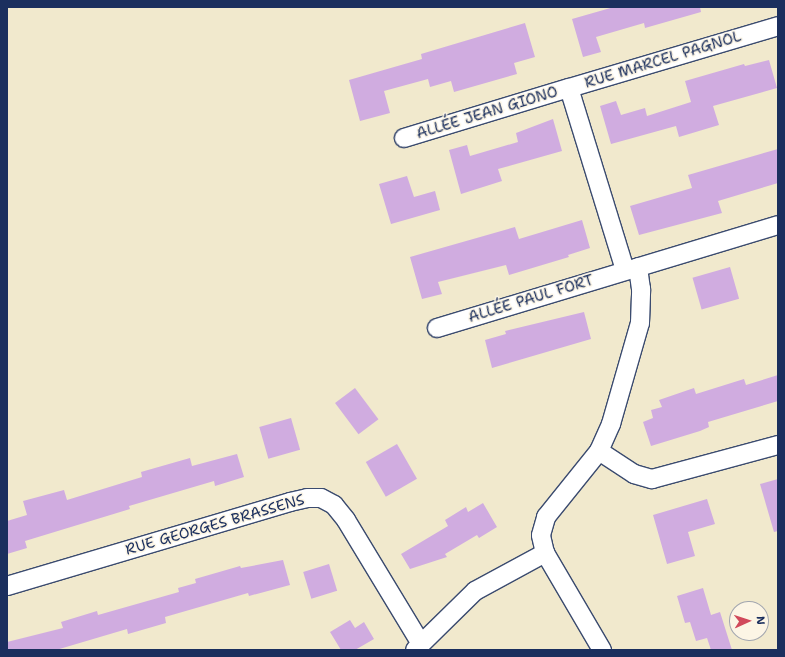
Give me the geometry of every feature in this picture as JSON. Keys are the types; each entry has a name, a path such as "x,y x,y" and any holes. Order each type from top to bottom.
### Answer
{"street":[{"name":"RUE MARCEL PAGNOL","path":"545,553 541,535 546,517 599,451 611,424 640,323 642,289 632,269 569,88 778,26"},
{"name":"ALLÉE JEAN GIONO","path":"404,138 569,88"},
{"name":"ALLÉE PAUL FORT","path":"437,328 778,225"},
{"path":"599,451 634,474 652,479 683,473 778,445"},
{"name":"RUE GEORGES BRASSENS","path":"7,586 301,499 321,498 334,505 343,516 418,647"},
{"path":"418,647 448,615 478,589 545,553 602,650"}],"building":[{"path":"614,7 700,7 701,12 645,28 644,23 596,37 601,52 583,57 572,19"},
{"path":"525,23 535,57 514,63 517,74 454,92 451,81 430,87 428,79 384,91 390,113 360,121 349,80 422,59 421,54"},
{"path":"769,60 777,88 713,106 719,125 679,137 676,126 611,144 600,106 616,101 621,115 645,108 647,116 691,102 685,81 744,64 745,66"},
{"path":"553,119 562,151 498,169 502,181 461,194 449,150 467,145 470,156 518,142 516,133"},
{"path":"778,149 778,183 718,201 722,213 639,235 630,206 692,188 688,175"},
{"path":"407,176 414,197 435,191 440,210 391,224 379,184"},
{"path":"582,220 590,248 568,255 569,257 509,275 506,265 438,282 442,294 422,299 410,257 515,227 519,239"},
{"path":"730,267 739,299 702,309 693,278"},
{"path":"584,312 591,339 492,368 485,340 506,334 505,331"},
{"path":"778,375 778,401 708,422 709,427 700,431 651,446 643,422 653,418 651,410 662,407 659,400 694,388 696,394 744,379 746,385"},
{"path":"355,388 378,419 359,434 335,403"},
{"path":"291,418 300,450 268,459 259,427"},
{"path":"397,444 417,479 386,497 366,462"},
{"path":"237,454 244,477 215,486 214,481 129,506 130,509 25,541 27,548 7,554 7,521 27,515 23,501 64,490 67,500 142,477 141,472 190,458 192,466"},
{"path":"778,479 778,531 774,532 760,484"},
{"path":"707,499 715,524 688,532 695,556 667,564 653,515"},
{"path":"483,503 497,527 479,538 477,535 445,554 447,557 410,569 401,554 448,526 445,520 466,507 468,512"},
{"path":"283,560 290,585 249,596 248,593 165,617 166,623 128,634 127,629 56,650 7,650 7,642 63,628 61,622 97,611 98,615 179,592 178,588 196,583 195,579 240,566 241,568"},
{"path":"329,564 337,591 311,599 303,572"},
{"path":"703,588 711,615 720,612 732,650 711,650 707,638 696,641 690,622 685,623 677,596"},
{"path":"350,620 355,628 364,622 374,639 355,650 341,650 330,632"}]}
